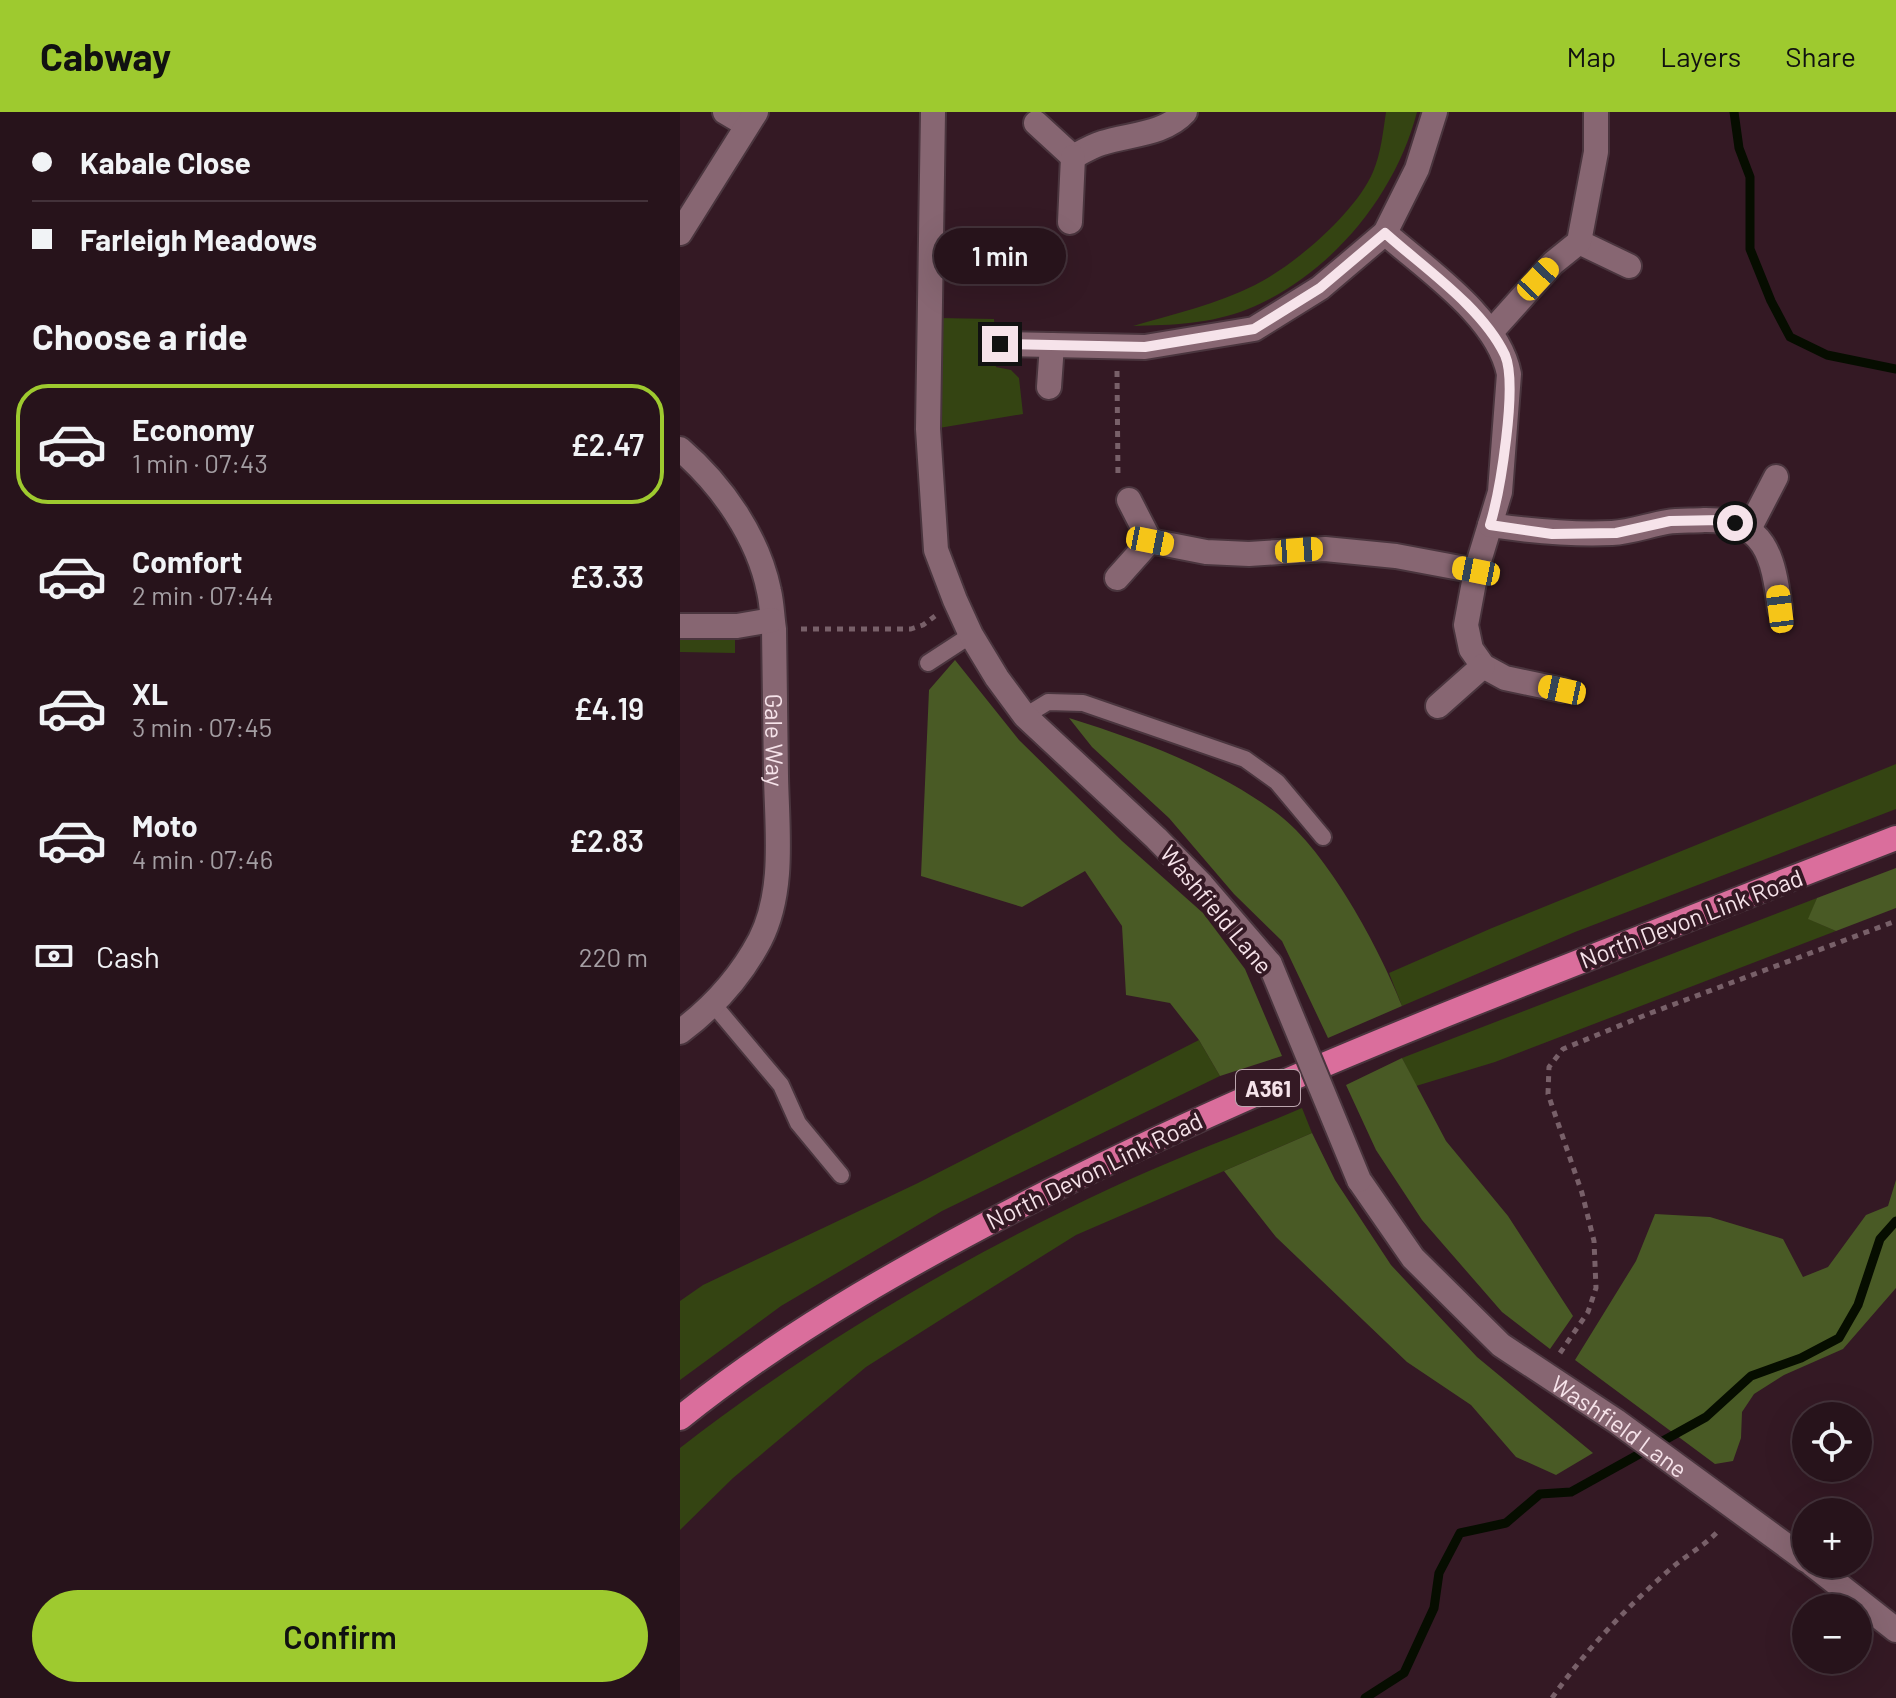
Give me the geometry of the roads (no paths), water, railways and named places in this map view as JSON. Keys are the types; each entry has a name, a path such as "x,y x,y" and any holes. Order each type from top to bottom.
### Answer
{"highway":[{"name":"North Devon Link Road","path":"680,1418 710,1394 842,1305 928,1255 1126,1153 1210,1113 1404,1031 1896,838"}],"street":[{"path":"680,233 752,118 725,112"},
{"name":"Washfield Lane","path":"933,112 928,429 936,550 971,635 1025,716 1156,838 1202,885 1270,964 1359,1180 1413,1258 1501,1345 1616,1421 1792,1550"},
{"path":"1073,157 1102,143 1148,133 1180,118 1185,112"},
{"path":"1000,344 1145,347 1254,329 1320,288 1385,233 1417,169 1435,112"},
{"path":"1491,332 1553,263 1579,242 1596,152 1596,112"},
{"path":"1036,123 1073,157"},
{"path":"1070,222 1073,157"},
{"path":"1385,233 1468,306 1491,332 1506,358 1509,374 1500,492 1476,571 1466,625 1471,649 1483,666 1505,678 1562,690"},
{"path":"1579,242 1629,266"},
{"path":"1049,387 1052,345"},
{"name":"Gale Way","path":"680,449 705,473 738,517 764,572 773,624 778,858 773,900 760,939 737,975 713,1004 682,1027"},
{"path":"1749,529 1776,477"},
{"path":"1129,500 1150,541"},
{"path":"1490,525 1552,534 1616,533 1670,521 1721,520 1749,529 1768,551 1775,572 1780,609"},
{"path":"1150,541 1206,552 1249,554 1325,549 1396,556 1476,571"},
{"path":"1117,578 1150,541"},
{"path":"680,626 773,624"},
{"path":"1438,706 1483,666"},
{"path":"1830,1578 1896,1630"}],"lane":[{"path":"928,663 971,635"},
{"path":"1025,716 1048,702 1083,703 1245,759 1277,782 1323,837"},
{"path":"713,1004 781,1085 798,1123 841,1175"}],"waterway":[{"path":"1734,112 1739,148 1750,177 1750,249 1771,301 1790,337 1827,355 1896,369"},
{"path":"1365,1698 1404,1673 1434,1608 1439,1573 1460,1533 1506,1523 1540,1494 1571,1492 1706,1417 1751,1376 1801,1358 1839,1338 1858,1305 1880,1239 1896,1221"}]}
